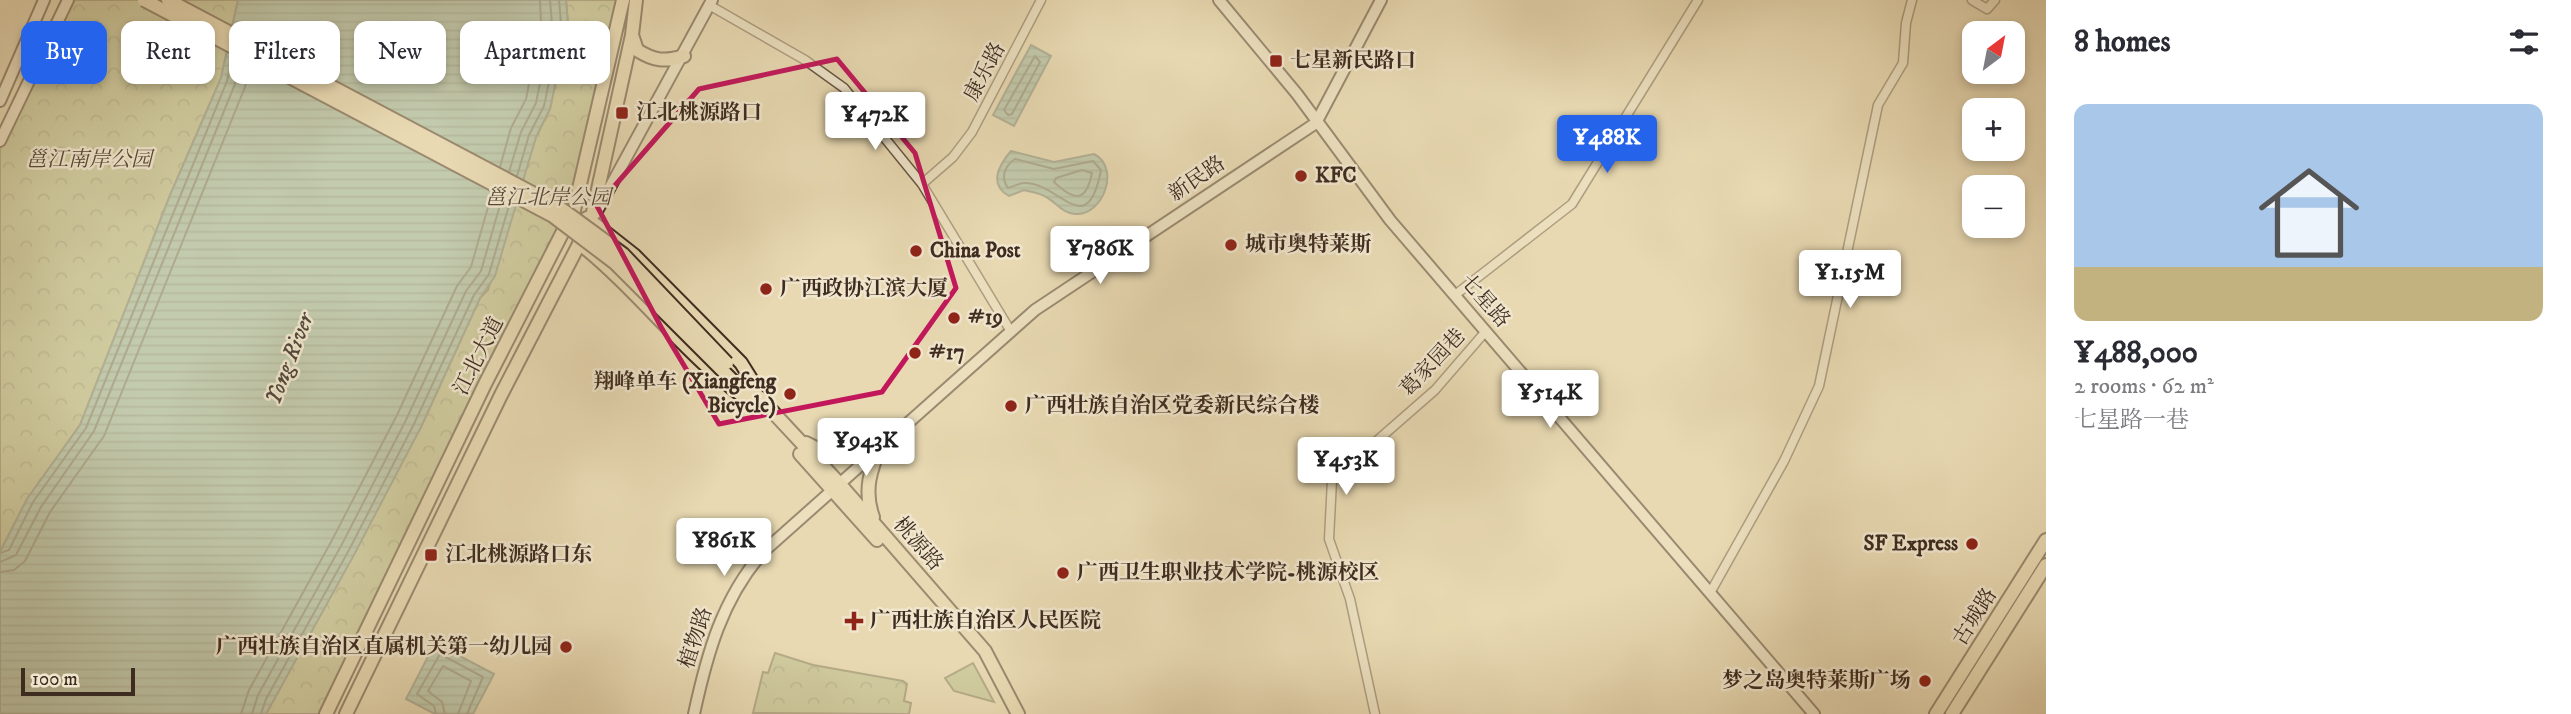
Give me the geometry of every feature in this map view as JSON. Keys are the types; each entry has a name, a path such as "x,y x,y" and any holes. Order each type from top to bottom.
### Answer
{"main road":[{"path":"37,0 37,16"},
{"path":"0,101 44,0"},
{"path":"0,141 68,0"},
{"path":"144,0 553,216 615,263 741,383"},
{"path":"168,0 559,206 623,254 741,383"},
{"name":"江北大道","path":"326,714 485,384 575,210 623,0"},
{"name":"江北大道","path":"346,714 500,395 591,221 632,35 636,0"},
{"name":"七星路","path":"1219,0 1297,94 1390,220 1814,714"},
{"name":"新民路","path":"835,485 1035,310 1316,123 1381,0"},
{"path":"591,221 684,56 710,3"},
{"path":"632,35 637,50 656,60 668,61 684,56"},
{"path":"575,210 634,255 741,363 754,381 759,403"},
{"path":"565,232 614,272 712,372 759,403"},
{"name":"桃源路","path":"741,383 877,527 985,651 1018,714"},
{"name":"桃源路","path":"759,403 795,437 980,655 1010,714"},
{"path":"795,437 829,454 844,457 881,444"},
{"path":"877,527 868,504 868,488 881,444"},
{"name":"植物路","path":"694,714 716,629 744,574 763,552 835,485"},
{"name":"古城路","path":"1936,714 2046,540"},
{"name":"古城路","path":"1952,714 2046,565"}],"street":[{"name":"康乐路","path":"922,184 953,157 972,132 1041,0"},
{"path":"1455,295 1573,205 1698,0"},
{"path":"1710,593 1784,461 1819,386 1878,105 1903,63 1906,23 1912,0"},
{"path":"1972,0 1987,9 1995,0"},
{"path":"710,3 829,75 844,88 922,184 1010,330"},
{"name":"葛家园巷","path":"1375,714 1350,599 1329,538 1332,480 1435,390 1486,331"}],"highlighted area":[{"path":"837,59 915,153 956,288 882,392 719,424 661,327 597,206 699,89"}],"green space":[{"name":"邕江南岸公园","path":"68,0 238,0 233,21 229,21 229,41 221,78 171,193 80,425 27,499 0,552 0,141 27,84 107,84 107,21 58,21"},
{"name":"邕江北岸公园","path":"566,0 623,0 610,56 610,21 568,21"},
{"name":"邕江北岸公园","path":"555,84 603,84 574,210 326,714 266,714 421,427 480,298 488,290 536,137 550,109"},
{"path":"775,653 813,665 903,681 907,684 904,701 911,703 909,714 753,713 763,672 768,673"},
{"path":"973,663 994,702 954,691 945,678"}],"water":[{"name":"Yong River","path":"238,0 566,0 568,21 460,21 460,84 555,84 550,109 536,137 495,276 480,298 421,427 266,714 0,714 0,552 27,499 80,425 171,193 221,78 229,41 229,84 340,84 340,21 233,21"},
{"path":"1031,45 1051,56 1014,126 993,115"},
{"path":"1011,151 1054,162 1094,154 1102,161 1106,170 1105,190 1094,207 1085,213 1075,214 1066,212 1044,196 1024,190 1009,196 997,180 1000,168"},
{"path":"435,643 494,674 473,714 435,714 406,699"}],"place":[{"name":"七星新民路口","path":"1276,61"},
{"name":"江北桃源路口","path":"622,113"},
{"name":"KFC","path":"1301,176"},
{"name":"城市奥特莱斯","path":"1231,245"},
{"name":"China Post","path":"916,251"},
{"name":"广西政协江滨大厦","path":"766,289"},
{"name":"#19","path":"954,318"},
{"name":"#17","path":"915,353"},
{"name":"翔峰单车 (Xiangfeng Bicycle)","path":"790,394"},
{"name":"广西壮族自治区党委新民综合楼","path":"1011,406"},
{"name":"SF Express","path":"1972,544"},
{"name":"江北桃源路口东","path":"431,555"},
{"name":"广西卫生职业技术学院-桃源校区","path":"1063,573"},
{"name":"广西壮族自治区人民医院","path":"854,621"},
{"name":"广西壮族自治区直属机关第一幼儿园","path":"566,647"},
{"name":"梦之岛奥特莱斯广场","path":"1925,681"}]}
